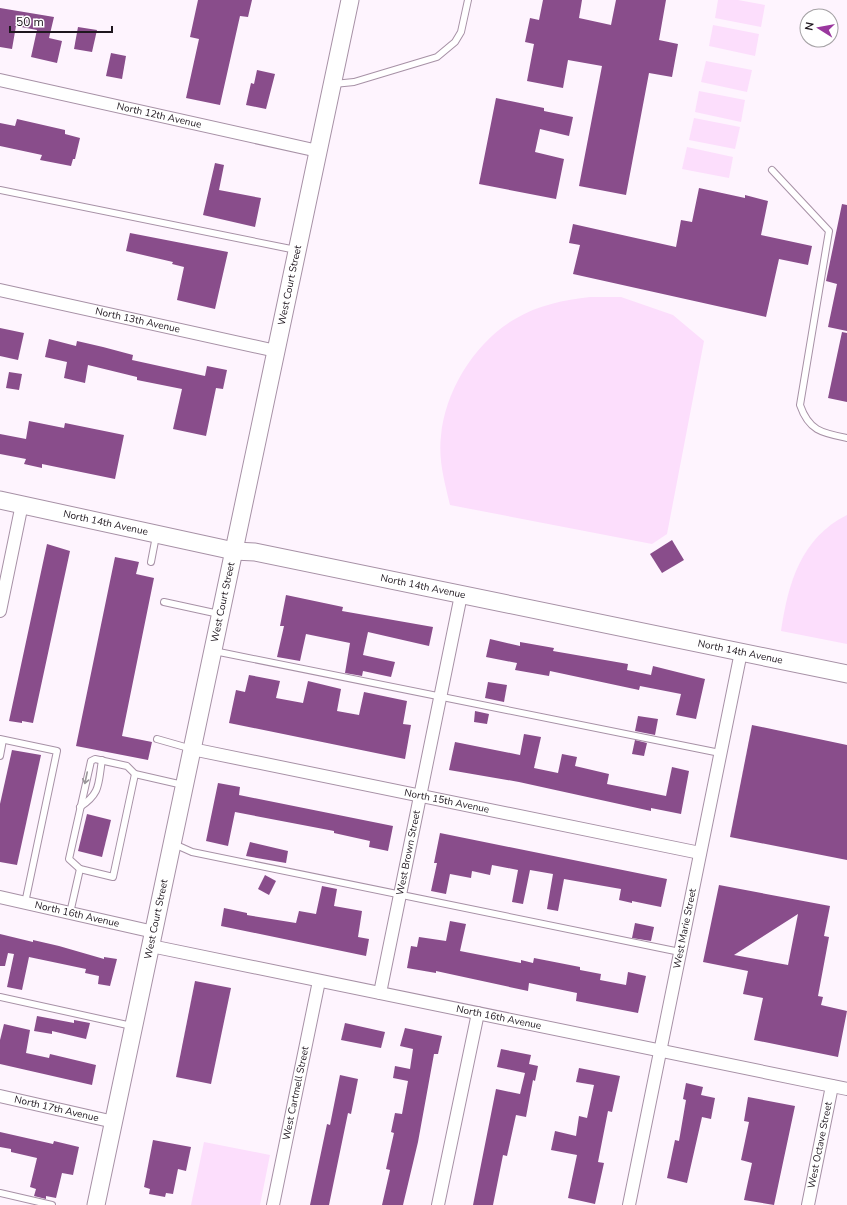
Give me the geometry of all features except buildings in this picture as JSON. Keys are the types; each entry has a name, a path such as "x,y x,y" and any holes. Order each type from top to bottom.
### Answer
{"main road":[{"name":"West Court Street","path":"96,1205 350,0"},
{"name":"North 14th Avenue","path":"0,500 234,551 255,552 847,674"}],"street":[{"name":"North 12th Avenue","path":"0,80 318,151"},
{"name":"North 13th Avenue","path":"0,290 276,351"},
{"path":"1,605 22,504"},
{"name":"West Brown Street","path":"380,993 461,595"},
{"name":"West Marie Street","path":"629,1205 740,652"},
{"name":"North 15th Avenue","path":"192,749 700,853"},
{"name":"North 16th Avenue","path":"0,897 70,913 152,939 319,981 847,1089"},
{"name":"West Cartmell Street","path":"273,1205 319,981"},
{"path":"438,1205 478,1013"},
{"name":"West Octave Street","path":"808,1205 832,1086"},
{"name":"North 17th Avenue","path":"0,1096 114,1122"}],"lane":[{"path":"332,84 354,82 437,57 455,42 461,32 468,0"},
{"path":"772,170 829,231 800,405 804,418 810,425 823,434 847,438"},
{"path":"0,190 297,250"},
{"path":"151,562 157,534"},
{"path":"164,602 221,614"},
{"path":"213,651 720,753"},
{"path":"157,738 192,749"},
{"path":"0,756 2,740 57,751 25,903"},
{"path":"135,774 114,877 80,869 69,859 91,761 95,759 127,766 135,774 185,785"},
{"path":"80,807 92,799 96,793 102,760"},
{"path":"173,843 192,852 680,952"},
{"path":"70,913 80,869"},
{"path":"0,997 134,1026"},
{"path":"0,1194 52,1205"}],"shaded area":[{"path":"718,0 738,0 765,5 761,27 715,18"},
{"path":"713,25 759,34 755,56 709,46"},
{"path":"706,61 752,70 747,92 701,82"},
{"path":"699,91 745,100 741,122 695,112"},
{"path":"694,118 740,127 735,149 689,140"},
{"path":"687,147 733,157 729,178 682,169"},
{"path":"590,297 621,297 673,315 704,341 667,534 652,544 450,505 441,463 440,445 444,419 449,402 464,369 487,341 500,329 515,319 533,310 551,304"},
{"path":"847,515 847,644 781,631 788,596 799,564 818,536 831,525"},
{"path":"204,1142 270,1155 260,1205 191,1205"}]}
